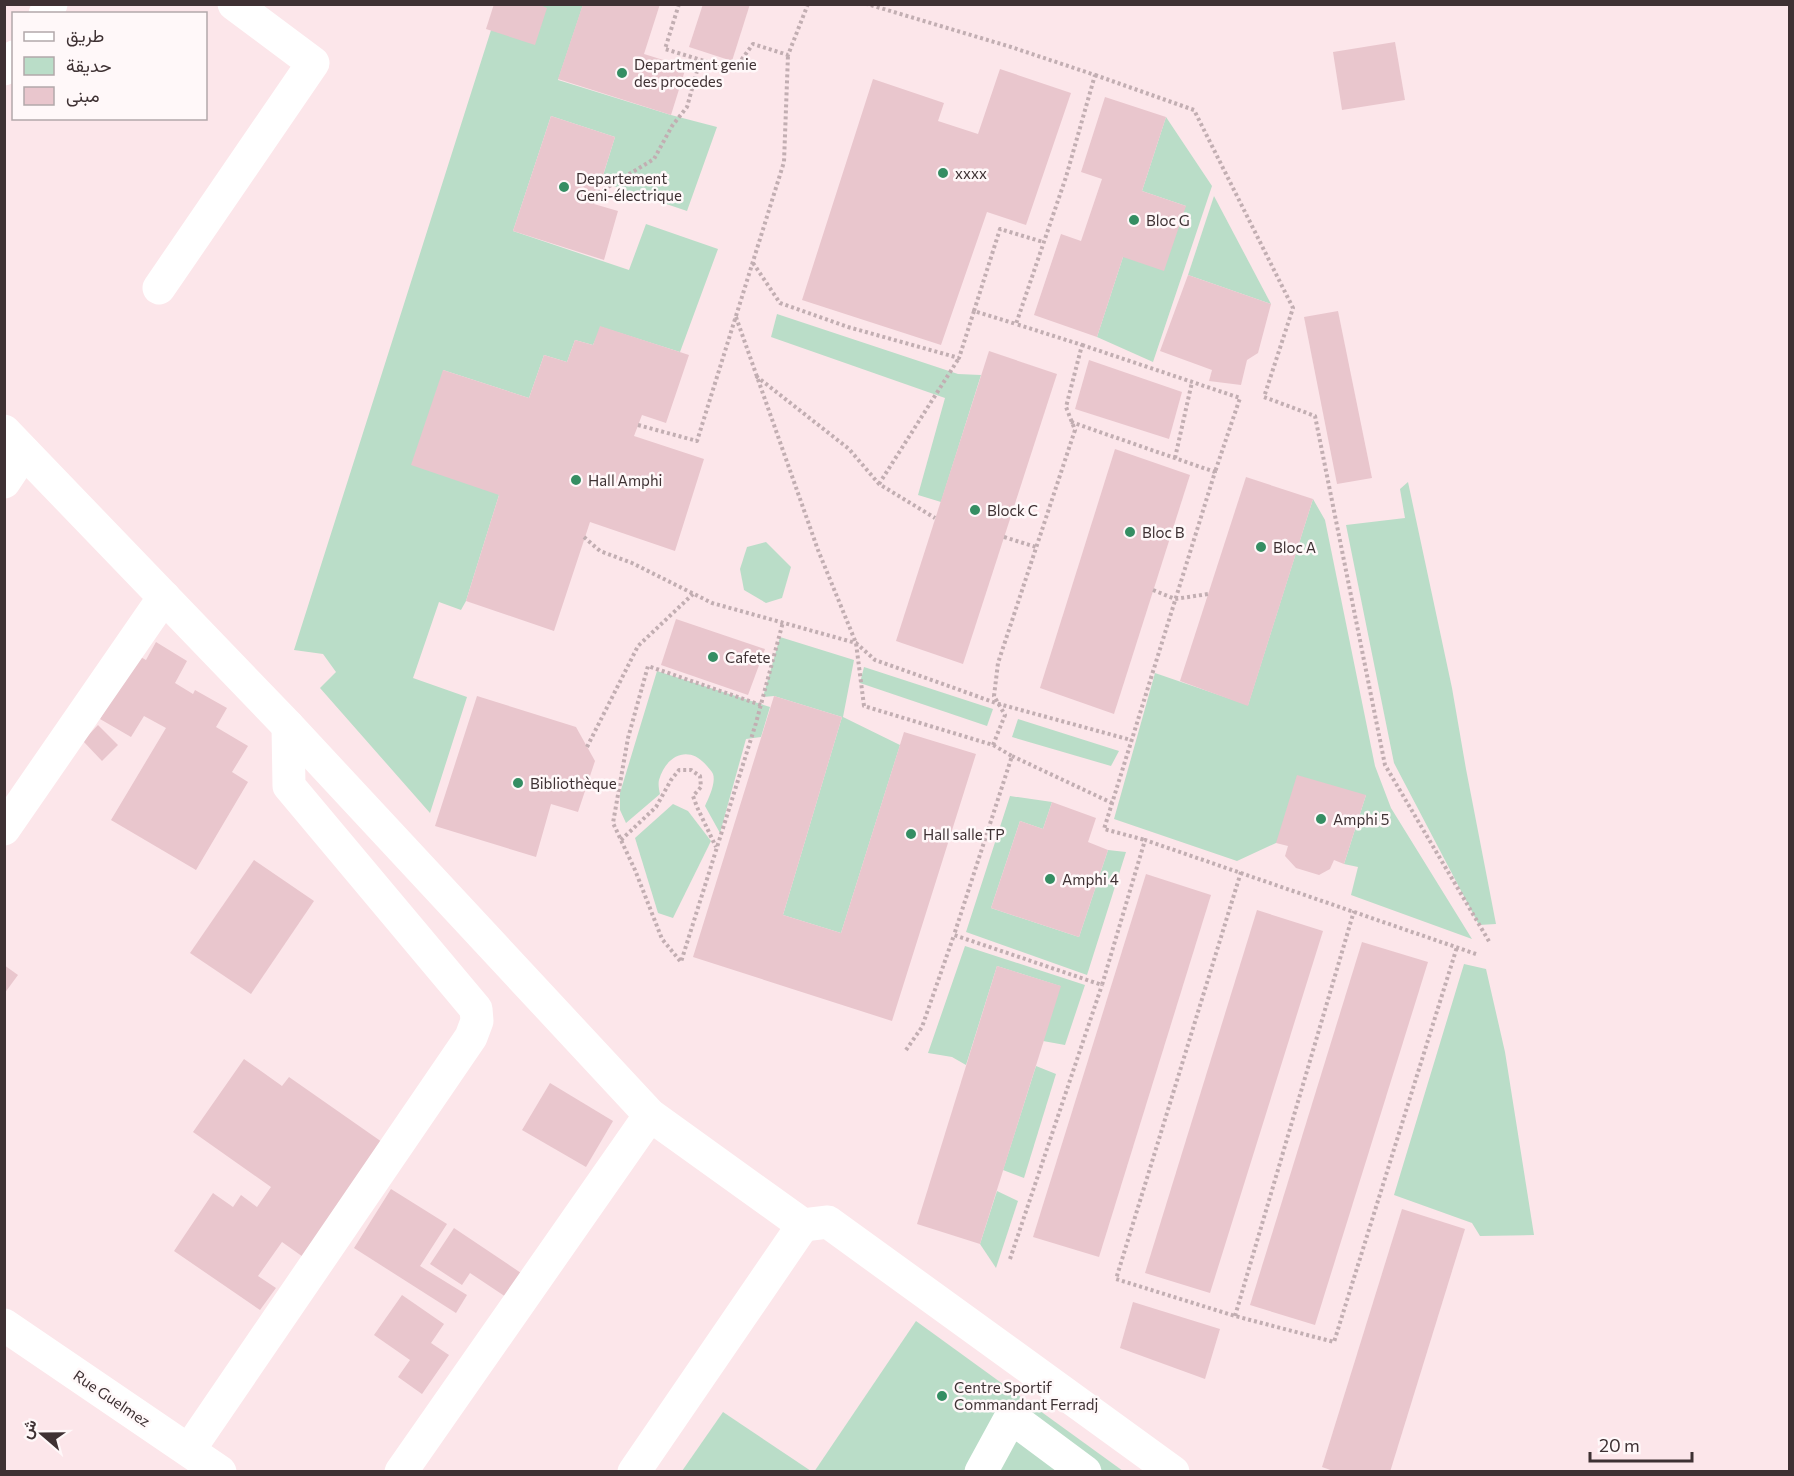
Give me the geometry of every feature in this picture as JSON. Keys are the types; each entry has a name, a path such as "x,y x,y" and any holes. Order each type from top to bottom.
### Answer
{"street":[{"path":"159,288 313,63 234,4"},
{"path":"4,482 14,441"},
{"path":"14,441 288,726 650,1115 803,1225 828,1222 1173,1472"},
{"path":"4,829 164,597"},
{"path":"189,1450 471,1037 477,1021 476,1009 289,786 288,726"},
{"path":"401,1472 650,1115"},
{"path":"634,1472 803,1225"},
{"name":"Rue Guelmez","path":"6,1330 220,1472"},
{"path":"981,1472 1011,1417 1085,1472"}],"path":[{"path":"679,4 665,49 734,70 753,44 788,55"},
{"path":"638,425 697,441 784,162 788,55 808,4"},
{"path":"867,4 1011,47 1194,110 1293,308 1263,397 1316,416 1385,765 1490,943"},
{"path":"598,193 654,159 672,126 687,107 700,60"},
{"path":"1016,324 1066,177 1095,75"},
{"path":"879,484 959,358 1000,229 1043,242"},
{"path":"753,263 780,303 848,327 959,358"},
{"path":"974,311 1240,398 1104,829 1146,840 1476,954"},
{"path":"736,317 818,550 856,643 864,706 993,745 1011,756 1112,803"},
{"path":"993,745 1005,716 994,696 998,663 1075,430 1066,407 1082,345"},
{"path":"756,375 849,449 879,484 935,518"},
{"path":"1174,458 1192,382"},
{"path":"1071,422 1215,472"},
{"path":"584,537 600,551 632,563 712,603 856,643 875,660 999,704 1131,740"},
{"path":"1004,537 1036,547"},
{"path":"1153,590 1175,599 1209,594"},
{"path":"587,747 638,646 693,594"},
{"path":"761,705 648,666 628,738 613,823 662,939 681,962 761,705 783,622"},
{"path":"906,1050 922,1027 1011,756"},
{"path":"621,840 657,807 679,770 691,770 700,776 701,787 693,796 717,849"},
{"path":"1010,1259 1102,985 1146,840"},
{"path":"1240,872 1116,1279 1235,1316 1334,1342 1457,947"},
{"path":"1235,1316 1354,911"},
{"path":"954,935 1102,985"}],"green space":[{"path":"499,5 583,5 558,80 717,127 687,211 601,182 615,137 551,116 513,231 629,270 646,224 718,249 680,352 601,327 593,345 575,340 567,362 544,355 529,398 443,370 499,495 466,601 461,610 439,602 413,678 467,697 430,813 320,688 336,672 323,654 294,650"},
{"path":"1166,117 1212,186 1153,362 1097,337 1123,257 1186,206 1142,191"},
{"path":"1214,196 1271,304 1188,275"},
{"path":"777,314 958,374 981,375 941,502 918,495 945,398 771,337"},
{"path":"1408,482 1452,688 1496,924 1479,925 1394,763 1346,525 1405,518 1400,489"},
{"path":"1313,499 1325,520 1375,766 1391,808 1472,939 1351,895 1358,867 1344,864 1366,795 1237,861 1114,819 1155,673 1248,705"},
{"path":"766,542 791,567 782,598 766,603 744,590 740,569 747,547"},
{"path":"780,637 854,660 843,717 900,745 841,933 783,915 842,717 774,696 763,697"},
{"path":"864,667 993,709 987,726 860,683"},
{"path":"657,671 770,707 761,737 746,739 720,833 705,806 713,786 713,774 700,759 693,755 679,755 667,764 659,780 660,794 626,823 620,810 620,793"},
{"path":"1018,719 1119,751 1111,766 1012,737"},
{"path":"1010,796 1052,802 1043,829 1020,821 991,908 1079,937 1108,850 1126,852 1087,975 966,932"},
{"path":"673,804 688,811 711,841 673,918 658,913 635,838"},
{"path":"965,946 1085,985 1065,1045 1043,1041 1060,986 997,966 966,1065 952,1057 928,1053"},
{"path":"1464,964 1486,969 1505,1052 1534,1235 1480,1236 1472,1223 1394,1195"},
{"path":"1036,1066 1056,1074 1024,1178 1003,1170"},
{"path":"997,1191 1018,1201 996,1268 980,1244"},
{"name":"Centre Sportif Commandant Ferradj","path":"916,1321 1123,1471 814,1472"},
{"path":"723,1412 811,1471 682,1471"}],"building":[{"path":"494,4 538,4 547,8 535,45 486,29"},
{"name":"Department genie des procedes","path":"583,4 660,4 644,54 686,67 671,115 558,79"},
{"path":"703,4 750,4 732,61 689,47"},
{"path":"1395,42 1405,100 1342,110 1333,52"},
{"name":"xxxx","path":"1000,69 1071,93 1026,225 987,212 941,345 802,300 873,79 944,103 938,121 978,134"},
{"name":"Bloc G","path":"1105,97 1166,117 1142,191 1186,206 1164,271 1123,257 1097,337 1034,315 1061,234 1081,241 1102,179 1081,172"},
{"name":"Departement Geni-électrique","path":"551,116 615,137 594,204 618,211 604,260 513,231"},
{"path":"1188,275 1271,304 1258,353 1247,360 1241,385 1209,381 1212,370 1160,351"},
{"path":"1338,311 1372,478 1337,484 1304,317"},
{"name":"Hall Amphi","path":"600,326 689,355 666,423 642,415 634,436 704,459 675,551 590,522 554,631 466,601 499,495 411,465 443,370 529,398 544,355 567,362 575,340 593,345"},
{"name":"Block C","path":"989,351 1057,374 963,664 896,641"},
{"path":"1089,360 1182,392 1169,439 1075,409"},
{"name":"Bloc B","path":"1115,449 1190,475 1114,714 1040,688"},
{"name":"Bloc A","path":"1246,477 1313,499 1248,706 1180,681"},
{"name":"Cafete","path":"676,619 765,649 748,695 661,665"},
{"path":"156,642 187,661 175,683 193,694 195,690 227,708 216,727 248,746 232,772 248,782 196,870 111,820 166,728 144,716 131,737 100,719 137,655 146,660"},
{"name":"Bibliothèque","path":"477,696 576,727 595,761 578,812 551,804 536,857 435,826"},
{"name":"Hall salle TP","path":"774,696 842,717 783,915 841,933 904,732 976,754 892,1021 693,957"},
{"path":"98,725 118,745 102,761 83,741"},
{"name":"Amphi 5","path":"1297,775 1366,795 1344,864 1334,860 1330,869 1319,875 1296,868 1285,856 1288,846 1276,843"},
{"name":"Amphi 4","path":"1052,802 1096,818 1088,842 1108,850 1079,937 991,908 1020,821 1043,829"},
{"path":"254,860 314,901 251,994 190,953"},
{"path":"1146,874 1211,895 1099,1257 1033,1237"},
{"path":"1257,910 1323,931 1210,1293 1145,1273"},
{"path":"1362,942 1428,962 1315,1325 1250,1305"},
{"path":"4,965 18,975 4,994"},
{"path":"997,966 1061,986 980,1244 917,1224"},
{"path":"244,1059 282,1086 289,1077 392,1149 313,1264 282,1242 258,1276 276,1288 260,1310 174,1251 213,1193 233,1207 241,1195 257,1207 271,1187 193,1132"},
{"path":"550,1083 613,1121 586,1167 522,1130"},
{"path":"391,1189 447,1224 420,1266 467,1295 456,1313 354,1248"},
{"path":"1402,1209 1465,1229 1390,1472 1336,1472 1322,1467"},
{"path":"454,1228 524,1275 509,1299 470,1273 462,1285 430,1264"},
{"path":"402,1295 444,1324 431,1343 449,1355 422,1394 398,1377 410,1360 374,1335"},
{"path":"1133,1302 1220,1329 1205,1379 1120,1348"}],"place":[{"name":"Department genie des procedes","path":"622,73"},
{"name":"xxxx","path":"943,173"},
{"name":"Departement Geni-électrique","path":"564,187"},
{"name":"Bloc G","path":"1134,220"},
{"name":"Hall Amphi","path":"576,480"},
{"name":"Block C","path":"975,510"},
{"name":"Bloc B","path":"1130,532"},
{"name":"Bloc A","path":"1261,547"},
{"name":"Cafete","path":"713,657"},
{"name":"Bibliothèque","path":"518,783"},
{"name":"Amphi 5","path":"1321,819"},
{"name":"Hall salle TP","path":"911,834"},
{"name":"Amphi 4","path":"1050,879"},
{"name":"Centre Sportif Commandant Ferradj","path":"942,1396"}]}
